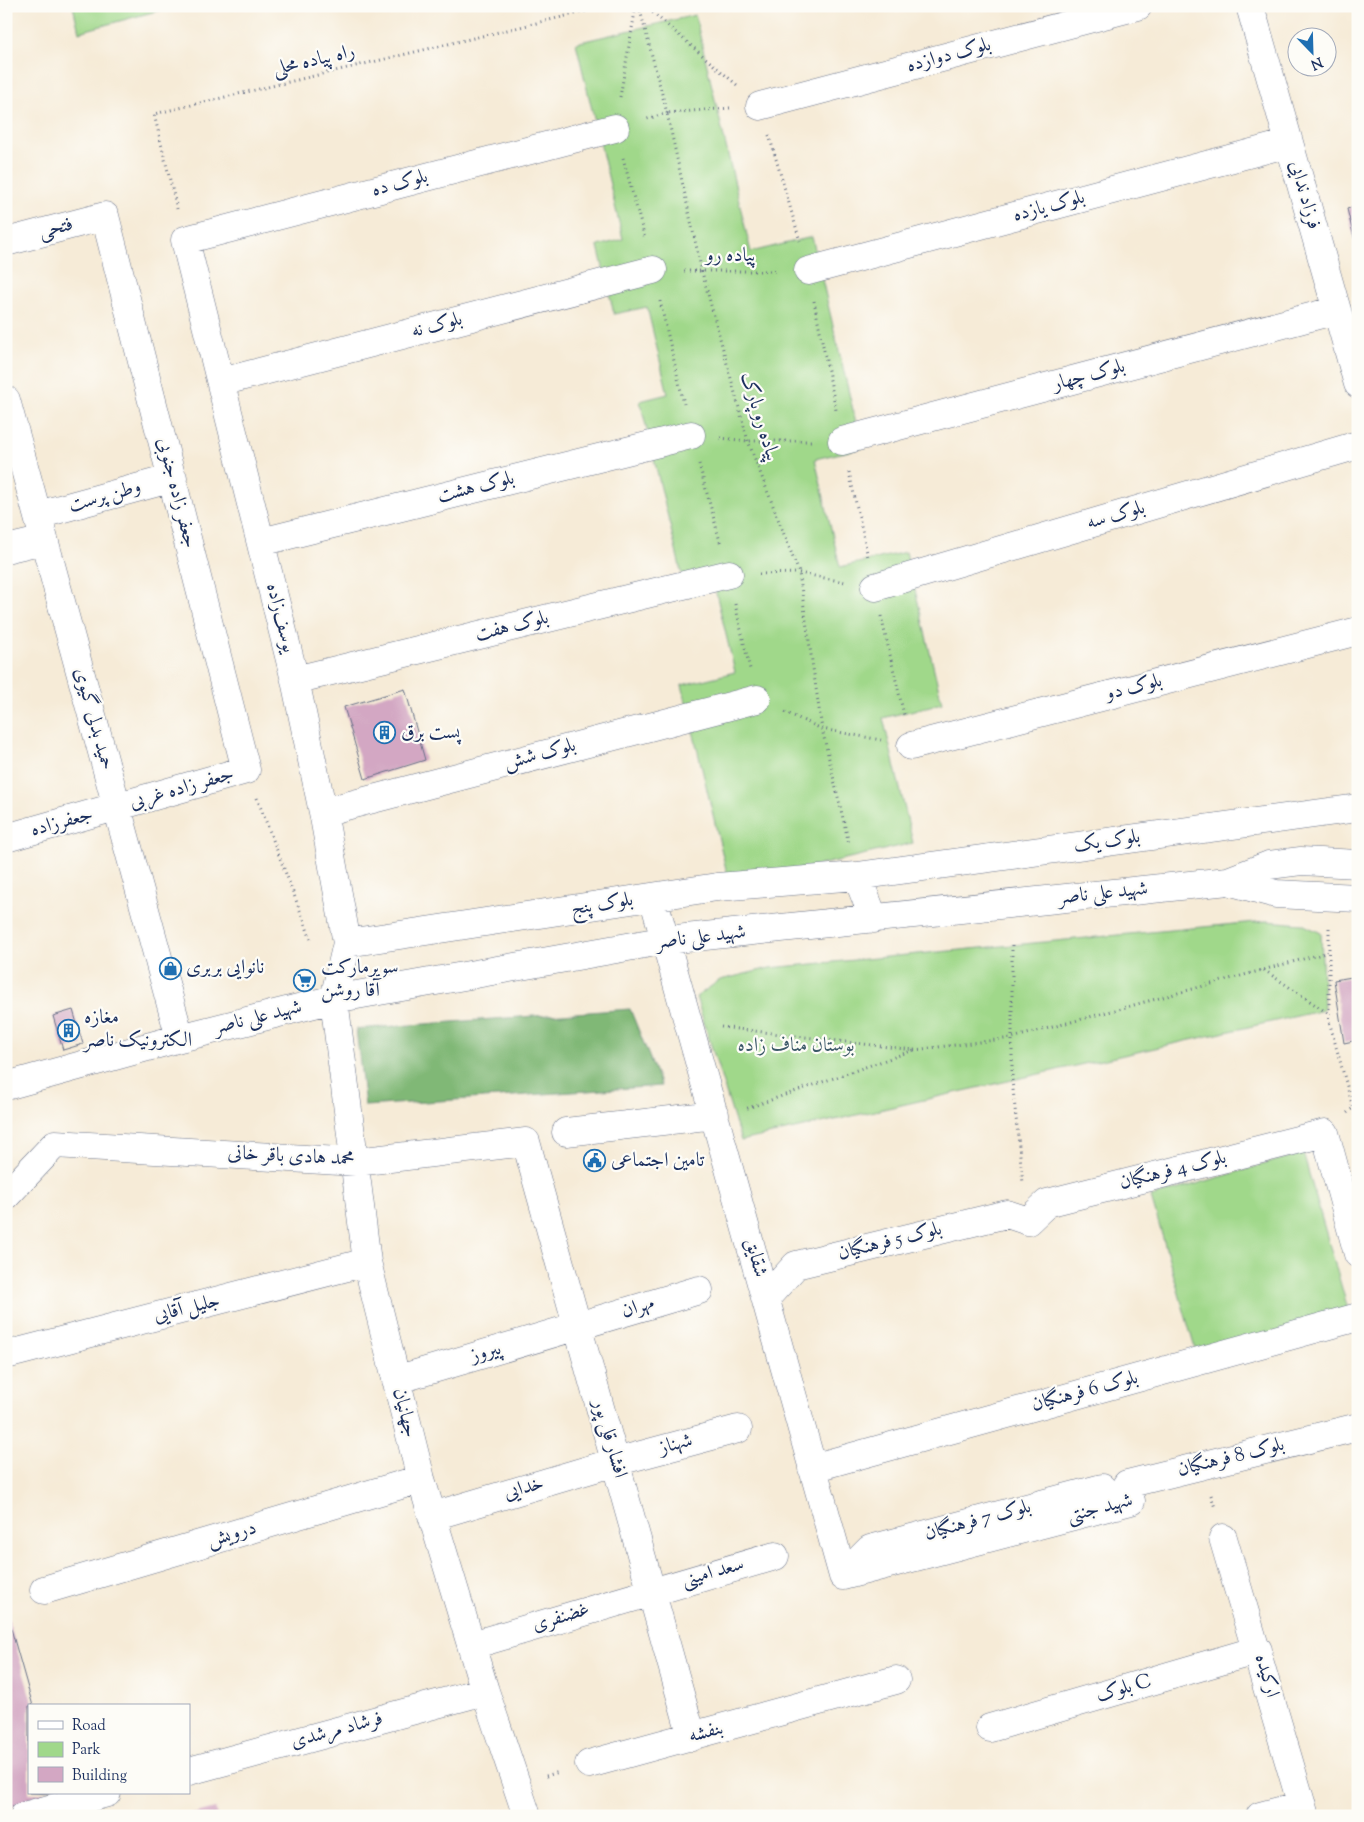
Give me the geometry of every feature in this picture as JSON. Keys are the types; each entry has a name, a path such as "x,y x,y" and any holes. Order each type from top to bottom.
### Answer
{"street":[{"name":"بلوک دوازده","path":"760,106 1138,6"},
{"name":"فرزاد ندایی","path":"1250,6 1358,384"},
{"name":"بلوک ده","path":"185,240 615,128"},
{"name":"بلوک یازده","path":"808,271 1289,142"},
{"name":"فتحی","path":"6,242 106,216"},
{"name":"جعفر زاده جنوبی","path":"106,216 246,770"},
{"name":"یوسف‌زاده","path":"185,240 295,680 323,812 347,943 334,999"},
{"name":"بلوک نه","path":"221,382 653,270"},
{"name":"بلوک چهار","path":"842,441 1337,310"},
{"name":"حمید بدلی گیوی","path":"6,400 180,1038"},
{"name":"بلوک هشت","path":"261,542 691,435"},
{"name":"بلوک سه","path":"875,587 1358,445"},
{"name":"وطن پرست","path":"6,549 41,528 173,478"},
{"name":"بلوک هفت","path":"295,680 728,574"},
{"name":"بلوک دو","path":"911,746 1358,631"},
{"name":"بلوک شش","path":"323,812 757,699"},
{"name":"جعفر زاده غربی","path":"118,808 246,770"},
{"name":"جعفرزاده","path":"6,838 118,808"},
{"name":"بلوک یک","path":"857,876 1358,808"},
{"name":"شهید علی ناصر","path":"6,1086 180,1038 334,999 667,940 1228,881 1269,865 1301,861 1358,864"},
{"name":"بلوک پنج","path":"347,943 717,887 857,876"},
{"path":"857,876 874,919"},
{"name":"شهید علی ناصر","path":"1228,881 1276,894 1358,898"},
{"name":"شقایق","path":"653,897 667,940 842,1576"},
{"name":"جهانیان","path":"334,999 356,1162 367,1262 421,1480 527,1816"},
{"path":"566,1132 715,1114"},
{"path":"1324,1133 1352,1212 1358,1254"},
{"name":"بلوک 4 فرهنگیان","path":"1028,1221 1047,1203 1324,1133"},
{"name":"محمد هادی باقر خانی","path":"6,1196 55,1144 356,1162 526,1142"},
{"name":"افشار قلی پور","path":"526,1142 692,1737"},
{"name":"بلوک 5 فرهنگیان","path":"766,1298 796,1266 1006,1214 1028,1221"},
{"name":"جلیل آقایی","path":"6,1355 367,1262"},
{"name":"مهران","path":"577,1327 699,1290"},
{"name":"بلوک 6 فرهنگیان","path":"812,1468 1358,1316"},
{"name":"پیروز","path":"396,1380 577,1327"},
{"name":"بلوک 8 فرهنگیان","path":"1117,1505 1127,1484 1358,1427"},
{"name":"شهناز","path":"615,1462 738,1429"},
{"name":"شهید جنتی","path":"842,1576 1358,1442"},
{"name":"خدایی","path":"433,1516 615,1462"},
{"name":"درویش","path":"44,1590 421,1480"},
{"name":"ارکیده","path":"1223,1538 1258,1650 1304,1810"},
{"name":"سعد امینی","path":"651,1590 775,1556"},
{"name":"غضنفری","path":"472,1645 651,1590"},
{"name":"بلوک C","path":"990,1728 1258,1650"},
{"name":"بنفشه","path":"589,1764 896,1680"},
{"name":"فرشاد مرشدی","path":"190,1771 486,1691"},
{"path":"24,1816 103,1794"},
{"path":"1260,1816 1304,1810"}],"path":[{"name":"راه پیاده محلی","path":"185,240 154,114 608,6"},
{"path":"615,128 636,6"},
{"path":"645,6 760,106 808,271 842,441 911,746"},
{"name":"پیاده رو پارک","path":"760,106 667,113 702,272 748,441 799,573 822,729 857,876"},
{"name":"پیاده رو","path":"653,270 702,272 808,271"},
{"path":"691,435 748,441 842,441"},
{"path":"728,574 799,573 875,587"},
{"path":"246,770 313,944"},
{"path":"1324,1133 1353,1108 1329,1014 1329,897"},
{"path":"1012,945 1012,1080 1028,1221"},
{"path":"715,1114 732,1113 914,1050 1012,1038 1329,952"},
{"path":"1264,970 1329,1014"},
{"path":"689,1022 914,1050"},
{"path":"516,1784 589,1764"}],"green space":[{"path":"73,6 175,6 79,32"},
{"path":"695,15 751,252 812,237 862,448 815,459 840,567 906,552 942,703 883,718 913,843 730,886 682,685 735,672 715,589 687,596 640,401 668,394 647,307 614,314 598,246 623,239 576,43"},
{"name":"بوستان مناف زاده","path":"1266,921 1302,924 1321,933 1324,1010 741,1141 696,997 720,980 770,968"},
{"path":"630,1009 661,1086 365,1106 356,1029"},
{"path":"1303,1153 1350,1316 1198,1359 1151,1197"}],"building":[{"path":"1358,205 1358,248 1357,249 1347,209"},
{"name":"پست برق","path":"405,689 425,760 365,779 344,707"},
{"path":"1358,976 1358,1040 1344,1043 1334,980"},
{"name":"مغازه الکترونیک ناصر","path":"73,1010 83,1044 63,1050 53,1016"},
{"path":"6,1611 32,1704 28,1704 28,1794 55,1794 6,1808"},
{"path":"215,1808 217,1816 189,1816 189,1815"}],"place":[{"name":"پست برق","path":"385,733"},
{"name":"نانوایی بربری","path":"170,968"},
{"name":"سوپرمارکت آقا روشن","path":"305,980"},
{"name":"مغازه الکترونیک ناصر","path":"68,1030"},
{"name":"تامین اجتماعی","path":"595,1161"}]}
